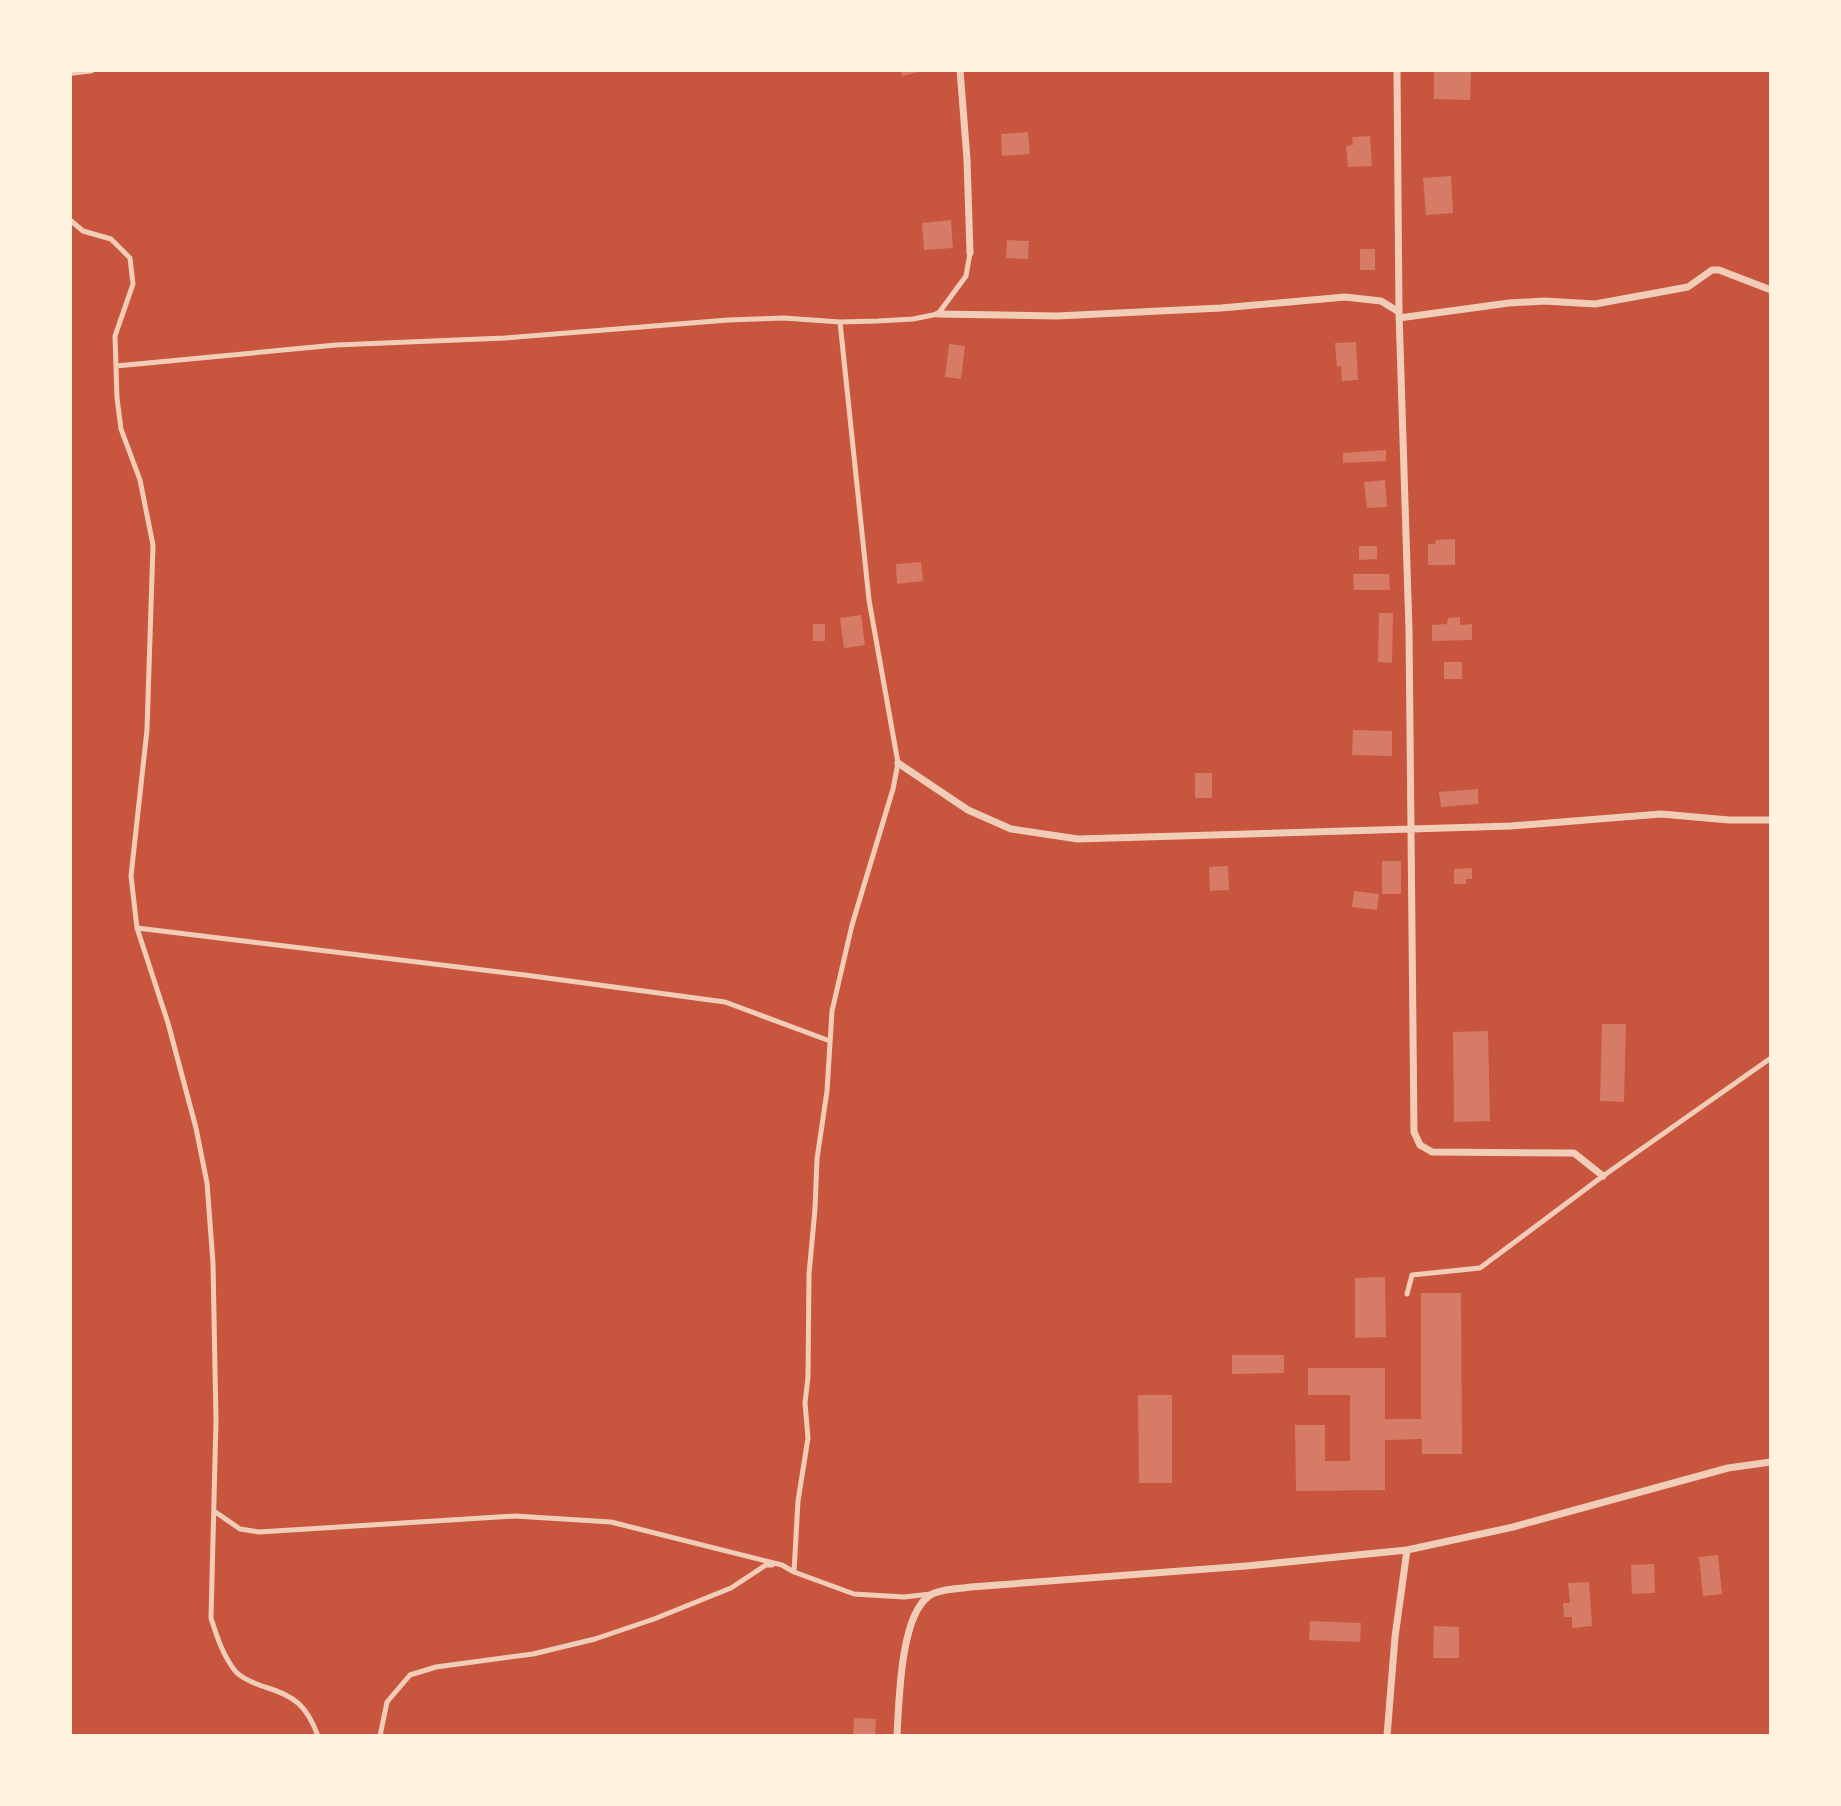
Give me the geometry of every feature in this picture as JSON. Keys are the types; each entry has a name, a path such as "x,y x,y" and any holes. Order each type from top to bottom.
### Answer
{"street":[{"path":"71,72 91,70"},
{"path":"960,70 967,159 970,253"},
{"path":"1396,70 1399,315 1409,630 1414,1132 1416,1139 1425,1149 1439,1153 1574,1153 1603,1176"},
{"path":"938,314 1057,316 1221,308 1345,297 1381,301 1399,315 1508,303 1544,301 1595,304 1688,287 1712,270 1719,270 1771,290"},
{"path":"898,763 968,810 1011,829 1078,839 1511,826 1661,814 1729,820 1771,820"},
{"path":"897,1736 901,1677 910,1626 918,1606 931,1594 971,1587 1246,1566 1407,1550 1513,1527 1728,1468 1771,1462"},
{"path":"1387,1736 1395,1637 1407,1550"}],"lane":[{"path":"70,220 83,231 111,239 130,258 133,284 115,336 116,366 121,429 140,480 153,545 147,730 131,876 137,928 168,1023 196,1128 207,1183 214,1317 211,1618 220,1648 237,1673 255,1684 294,1698 311,1717 318,1736"},
{"path":"116,366 336,345 505,338 728,320 784,318 840,322 913,319 938,314 966,276 970,253"},
{"path":"794,1572 798,1501 808,1438 805,1403 808,1377 809,1274 817,1158 827,1091 832,1011 852,925 893,789 898,763 869,600 840,322"},
{"path":"137,928 725,1002 830,1041"},
{"path":"1407,1294 1412,1275 1479,1268 1603,1176 1771,1058"},
{"path":"214,1511 240,1529 259,1532 515,1516 611,1522 782,1565 854,1594 904,1597 931,1594"},
{"path":"380,1736 387,1702 410,1675 436,1667 533,1654 595,1639 731,1588 766,1565 782,1565"}],"building":[{"path":"901,70 922,70 922,71 902,76"},
{"path":"1434,70 1471,71 1470,100 1434,99"},
{"path":"1028,132 1030,154 1002,156 1001,134"},
{"path":"1370,136 1372,166 1348,167 1346,146 1353,145 1352,137"},
{"path":"1451,176 1453,213 1426,215 1423,178"},
{"path":"951,220 953,248 924,250 922,223"},
{"path":"1007,240 1029,241 1028,259 1006,258"},
{"path":"1360,249 1375,249 1375,270 1360,270"},
{"path":"1356,342 1358,380 1342,381 1341,366 1337,367 1335,343"},
{"path":"949,344 965,346 961,379 945,377"},
{"path":"1386,450 1386,461 1343,463 1343,453"},
{"path":"1385,480 1387,507 1367,508 1364,482"},
{"path":"1455,539 1455,565 1428,565 1428,544 1435,544 1436,540"},
{"path":"1359,546 1377,546 1377,559 1359,560"},
{"path":"921,562 923,581 897,584 896,564"},
{"path":"1353,574 1389,574 1390,590 1354,590"},
{"path":"1379,613 1393,613 1392,663 1378,662"},
{"path":"861,615 865,645 844,648 840,618"},
{"path":"1460,617 1460,625 1472,624 1472,640 1432,641 1432,625 1447,624 1448,618"},
{"path":"813,624 825,624 825,641 813,641"},
{"path":"1444,662 1462,662 1462,679 1444,679"},
{"path":"1353,730 1392,731 1392,756 1352,755"},
{"path":"1195,773 1212,773 1212,798 1195,798"},
{"path":"1478,789 1478,804 1441,807 1439,792"},
{"path":"1382,861 1401,861 1401,894 1382,894"},
{"path":"1228,866 1229,890 1210,891 1209,867"},
{"path":"1472,868 1472,879 1466,879 1466,884 1454,884 1454,869"},
{"path":"1354,891 1379,894 1377,910 1352,907"},
{"path":"1602,1024 1626,1024 1624,1102 1600,1101"},
{"path":"1488,1031 1490,1121 1454,1122 1453,1032"},
{"path":"1385,1277 1386,1337 1355,1338 1355,1278"},
{"path":"1421,1293 1461,1293 1462,1454 1422,1454 1422,1439 1385,1440 1385,1490 1296,1491 1295,1425 1325,1425 1325,1461 1350,1461 1350,1395 1308,1395 1308,1368 1385,1368 1385,1419 1421,1419"},
{"path":"1232,1355 1284,1355 1284,1373 1232,1374"},
{"path":"1138,1395 1172,1395 1172,1483 1139,1483"},
{"path":"1718,1555 1722,1594 1703,1596 1699,1557"},
{"path":"1654,1564 1655,1593 1632,1594 1631,1565"},
{"path":"1589,1582 1592,1626 1572,1628 1572,1617 1564,1617 1563,1603 1570,1603 1568,1583"},
{"path":"1310,1621 1361,1623 1360,1642 1309,1640"},
{"path":"1434,1626 1459,1627 1459,1658 1433,1658"},
{"path":"854,1718 876,1719 875,1736 853,1736"}]}
